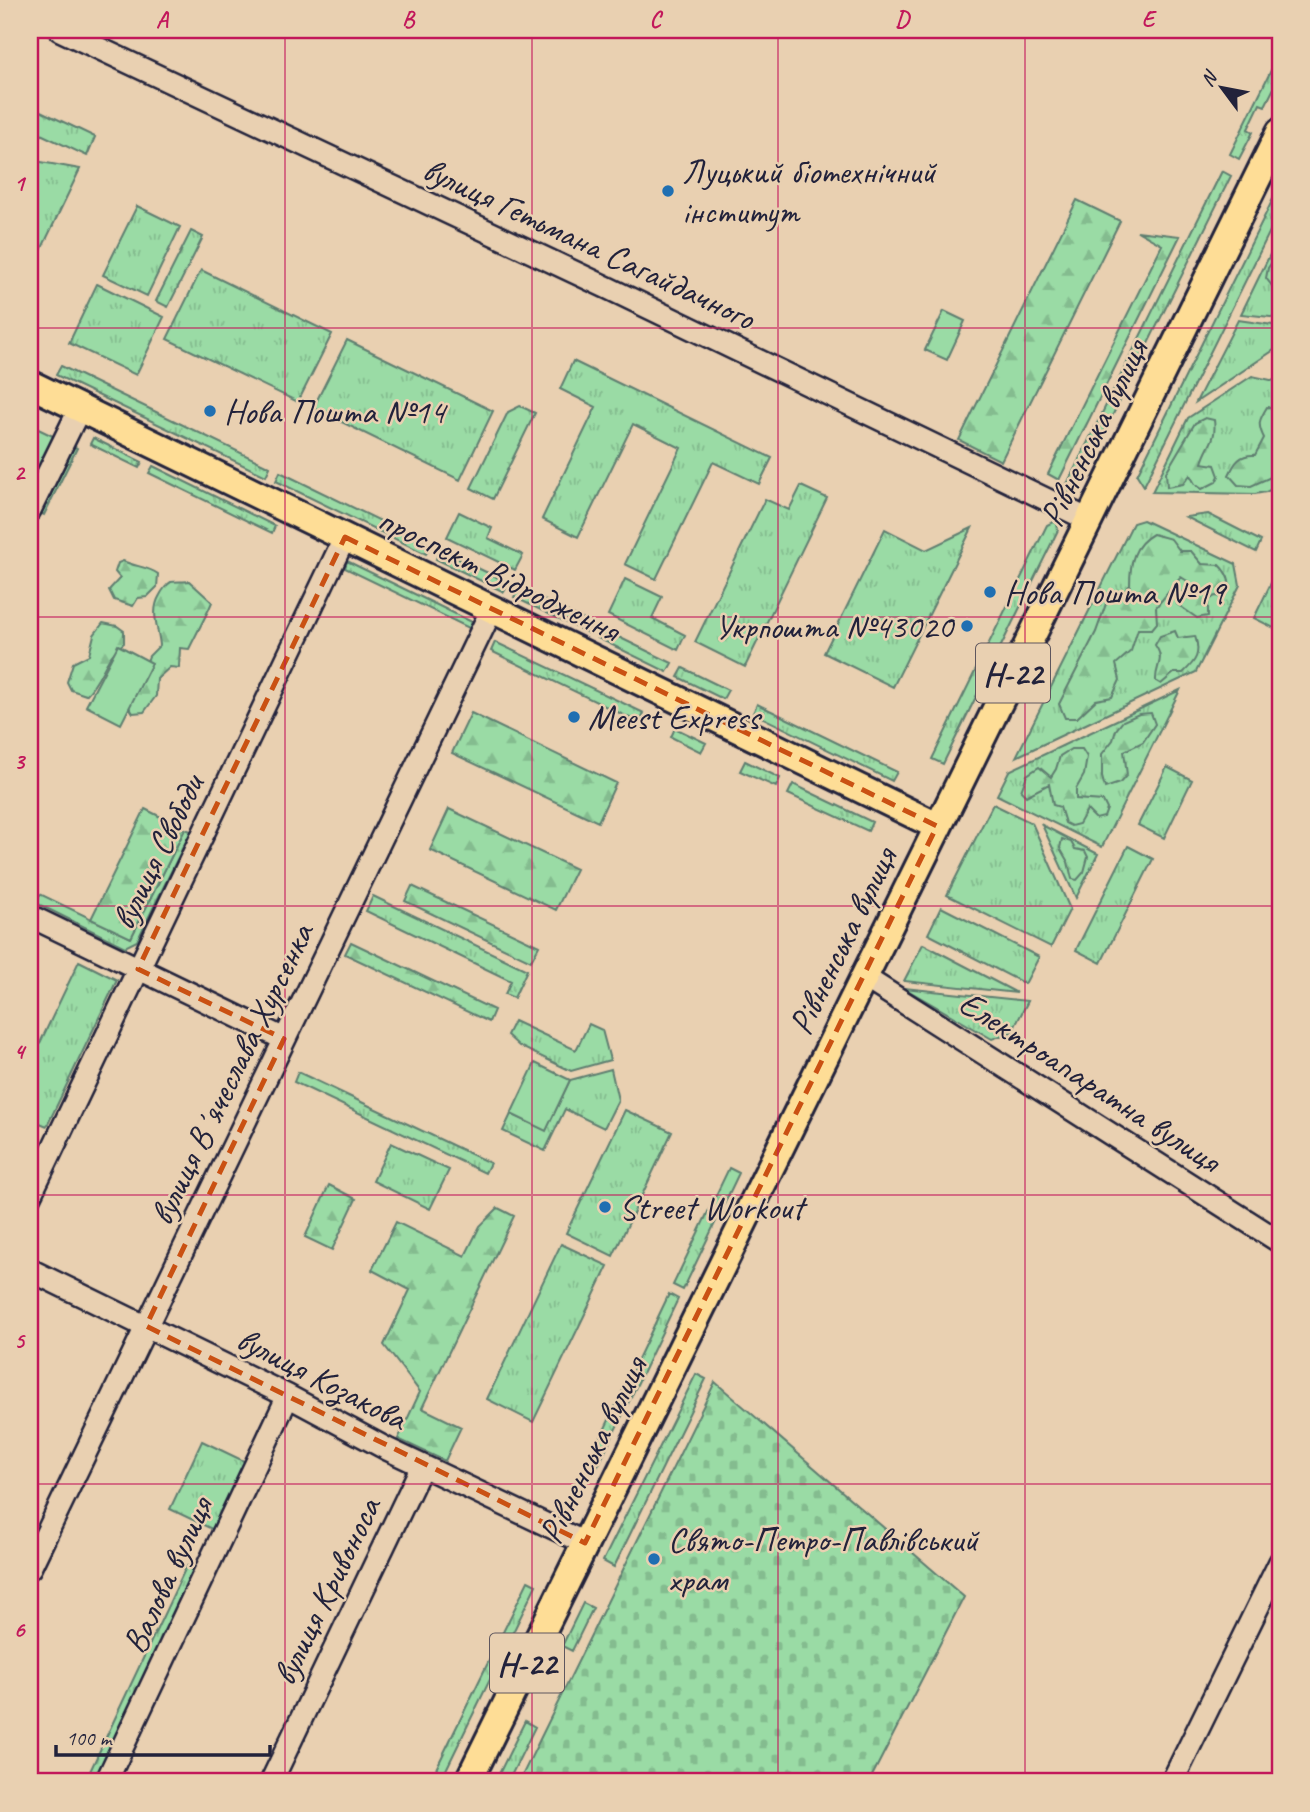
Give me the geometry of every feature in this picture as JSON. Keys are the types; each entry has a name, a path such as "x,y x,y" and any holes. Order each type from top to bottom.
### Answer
{"main road":[{"name":"Рівненська вулиця","path":"468,1782 1280,132"},
{"name":"проспект Відродження","path":"30,384 937,826"}],"street":[{"name":"вулиця Гетьмана Сагайдачного","path":"60,30 596,282 1089,520"},
{"path":"30,510 80,408"},
{"name":"вулиця Свободи","path":"30,1196 345,537"},
{"name":"вулиця Вʼячеслава Хурсенка","path":"30,1568 492,609"},
{"path":"30,916 284,1039"},
{"name":"Електроапаратна вулиця","path":"864,977 1280,1242"},
{"name":"вулиця Козакова","path":"30,1270 585,1543"},
{"name":"Валова вулиця","path":"106,1782 288,1396"},
{"name":"вулиця Кривоноса","path":"271,1782 422,1465"},
{"path":"1172,1782 1280,1562"}],"highlighted area":[{"path":"345,537 937,826 585,1543 146,1326 284,1039 138,969"}],"green space":[{"path":"1280,52 1280,76 1265,106 1260,104 1248,129 1253,132 1239,159 1230,154"},
{"path":"30,106 95,137 87,156 30,129"},
{"path":"30,160 80,169 31,271 30,271"},
{"path":"1222,171 1231,176 1073,495 1064,490"},
{"path":"1274,197 1280,199 1280,211 1144,486 1137,475"},
{"path":"1077,200 1120,221 1001,461 959,440"},
{"path":"137,206 180,227 147,296 103,275"},
{"path":"191,231 203,237 168,307 156,301"},
{"path":"1137,231 1180,236 1059,480 1048,474 1162,245"},
{"path":"1280,234 1280,318 1241,314"},
{"path":"1279,252 1280,292 1276,291 1266,278 1268,268"},
{"path":"201,270 332,334 298,402 167,339"},
{"path":"97,284 164,317 136,375 69,343"},
{"path":"944,311 965,321 947,360 925,350"},
{"path":"1238,320 1280,326 1280,346 1196,402"},
{"path":"347,340 493,411 460,480 313,408"},
{"path":"573,361 772,458 759,484 713,462 656,579 625,564 681,448 633,424 578,537 542,519 596,407 560,389"},
{"path":"61,366 270,467 266,476 56,375"},
{"path":"1252,376 1280,382 1280,485 1255,494 1152,492 1188,418"},
{"path":"520,406 535,413 493,499 471,488 508,412"},
{"path":"1267,407 1276,408 1280,415 1280,473 1251,486 1238,485 1229,475 1239,460 1255,455 1264,438 1260,422"},
{"path":"1205,418 1214,420 1215,427 1202,463 1215,465 1219,476 1216,482 1202,489 1190,475 1183,484 1167,487 1166,472 1195,423"},
{"path":"30,425 57,438 34,484 30,481"},
{"path":"93,438 142,462 139,468 90,444"},
{"path":"69,443 77,448 44,515 36,511"},
{"path":"153,466 275,526 272,533 149,473"},
{"path":"280,472 430,545 426,554 276,481"},
{"path":"801,486 827,498 745,667 695,642 765,499 789,510"},
{"path":"459,512 492,528 488,538 523,555 515,570 447,537"},
{"path":"1208,514 1261,541 1256,552 1186,517"},
{"path":"1143,520 1236,564 1240,585 1196,672 1016,757 1133,523"},
{"path":"1057,523 1058,530 943,764 932,759 1047,525"},
{"path":"972,528 893,687 824,653 885,529 926,550"},
{"path":"1153,534 1171,539 1180,551 1191,551 1202,564 1219,565 1228,577 1228,589 1223,597 1215,596 1208,601 1208,616 1197,618 1177,604 1177,594 1190,589 1189,582 1181,577 1156,607 1157,623 1152,629 1138,629 1131,651 1116,664 1120,680 1112,697 1096,700 1077,718 1065,718 1059,704 1096,632 1106,604 1130,585 1134,555 1146,538"},
{"path":"440,550 509,583 504,592 436,559"},
{"path":"123,561 158,574 157,587 147,597 138,598 133,606 114,600 109,590 120,578 115,572 118,563"},
{"path":"347,561 474,623 471,629 345,568"},
{"path":"625,579 662,597 652,618 685,635 678,650 608,615"},
{"path":"189,581 212,602 189,649 180,648 179,668 170,667 157,679 156,696 144,712 133,713 129,707 149,656 160,645 155,613 157,601 169,583"},
{"path":"1271,583 1280,587 1280,631 1254,618"},
{"path":"519,588 592,624 588,633 514,597"},
{"path":"103,623 117,626 124,631 124,643 112,655 86,695 71,690 67,682 73,663 89,655 94,635"},
{"path":"602,629 672,663 667,672 598,638"},
{"path":"1175,631 1178,638 1195,636 1197,652 1194,661 1183,673 1174,673 1161,684 1156,681 1160,655 1155,645 1160,636"},
{"path":"495,642 644,713 640,723 491,651"},
{"path":"118,645 152,663 121,724 86,706"},
{"path":"683,668 728,690 723,699 678,677"},
{"path":"1180,690 1102,847 997,795 1009,771"},
{"path":"757,704 897,772 892,781 753,713"},
{"path":"471,713 616,783 598,822 452,753"},
{"path":"1151,713 1155,724 1143,742 1124,751 1127,775 1120,783 1105,788 1102,754 1113,740 1116,730 1123,721 1139,714"},
{"path":"675,728 706,743 701,752 671,737"},
{"path":"1071,749 1082,749 1087,757 1084,775 1076,789 1076,799 1103,801 1107,809 1104,817 1096,819 1087,810 1079,824 1071,826 1065,823 1060,807 1053,805 1049,784 1026,796 1021,791 1027,775 1039,767 1051,777 1060,756"},
{"path":"745,761 780,778 776,787 740,771"},
{"path":"1167,767 1192,780 1164,838 1138,825"},
{"path":"793,784 872,822 868,831 788,794"},
{"path":"993,804 1032,823 1070,909 1051,947 947,895"},
{"path":"145,809 185,829 131,938 91,919"},
{"path":"449,809 576,869 556,910 430,850"},
{"path":"1042,825 1098,854 1076,898"},
{"path":"185,829 191,831 137,941 125,947 36,903 40,894 131,938"},
{"path":"1062,839 1071,842 1075,849 1085,851 1088,857 1084,872 1077,880 1072,879 1068,862 1060,848"},
{"path":"1128,846 1153,859 1101,963 1076,950"},
{"path":"412,886 539,946 531,961 405,901"},
{"path":"373,896 527,970 514,998 505,994 511,981 366,911"},
{"path":"941,907 1039,957 1025,984 928,934"},
{"path":"351,942 494,1010 489,1022 345,954"},
{"path":"923,944 1017,993 904,981"},
{"path":"79,961 117,980 47,1126 40,1123 31,1143 37,1146 30,1160 30,1064"},
{"path":"904,988 1028,1001 1012,1032 992,1039"},
{"path":"514,1021 576,1050 589,1024 602,1030 610,1060 571,1071 519,1046 507,1035"},
{"path":"535,1063 570,1080 546,1131 511,1114"},
{"path":"611,1069 618,1100 604,1128 565,1109 545,1151 503,1131 511,1114 546,1130 570,1080"},
{"path":"298,1072 490,1163 485,1173 294,1082"},
{"path":"625,1110 672,1132 613,1256 566,1233"},
{"path":"391,1143 449,1170 430,1209 373,1181"},
{"path":"729,1168 739,1173 683,1290 673,1285"},
{"path":"329,1185 356,1199 332,1250 305,1237"},
{"path":"498,1208 514,1216 422,1408 461,1427 445,1461 398,1439 420,1392 384,1345 410,1290 372,1270 396,1222 465,1256 480,1226"},
{"path":"561,1244 608,1266 533,1422 487,1399"},
{"path":"669,1294 678,1299 598,1466 589,1462"},
{"path":"696,1374 706,1379 614,1567 603,1561"},
{"path":"715,1382 964,1597 869,1782 519,1782"},
{"path":"202,1441 250,1464 218,1532 170,1509"},
{"path":"187,1565 200,1571 100,1782 85,1782"},
{"path":"528,1581 536,1585 444,1774 436,1769"},
{"path":"583,1603 593,1608 572,1651 562,1646"},
{"path":"525,1721 535,1727 508,1782 495,1782"}],"place":[{"name":"Луцький біотехнічний інститут","path":"668,191"},
{"name":"Нова Пошта №14","path":"210,411"},
{"name":"Нова Пошта №19","path":"990,592"},
{"name":"Укрпошта №43020","path":"967,626"},
{"name":"Meest Express","path":"574,717"},
{"name":"Street Workout","path":"605,1207"},
{"name":"Свято-Петро-Павлівський храм","path":"654,1559"}]}
